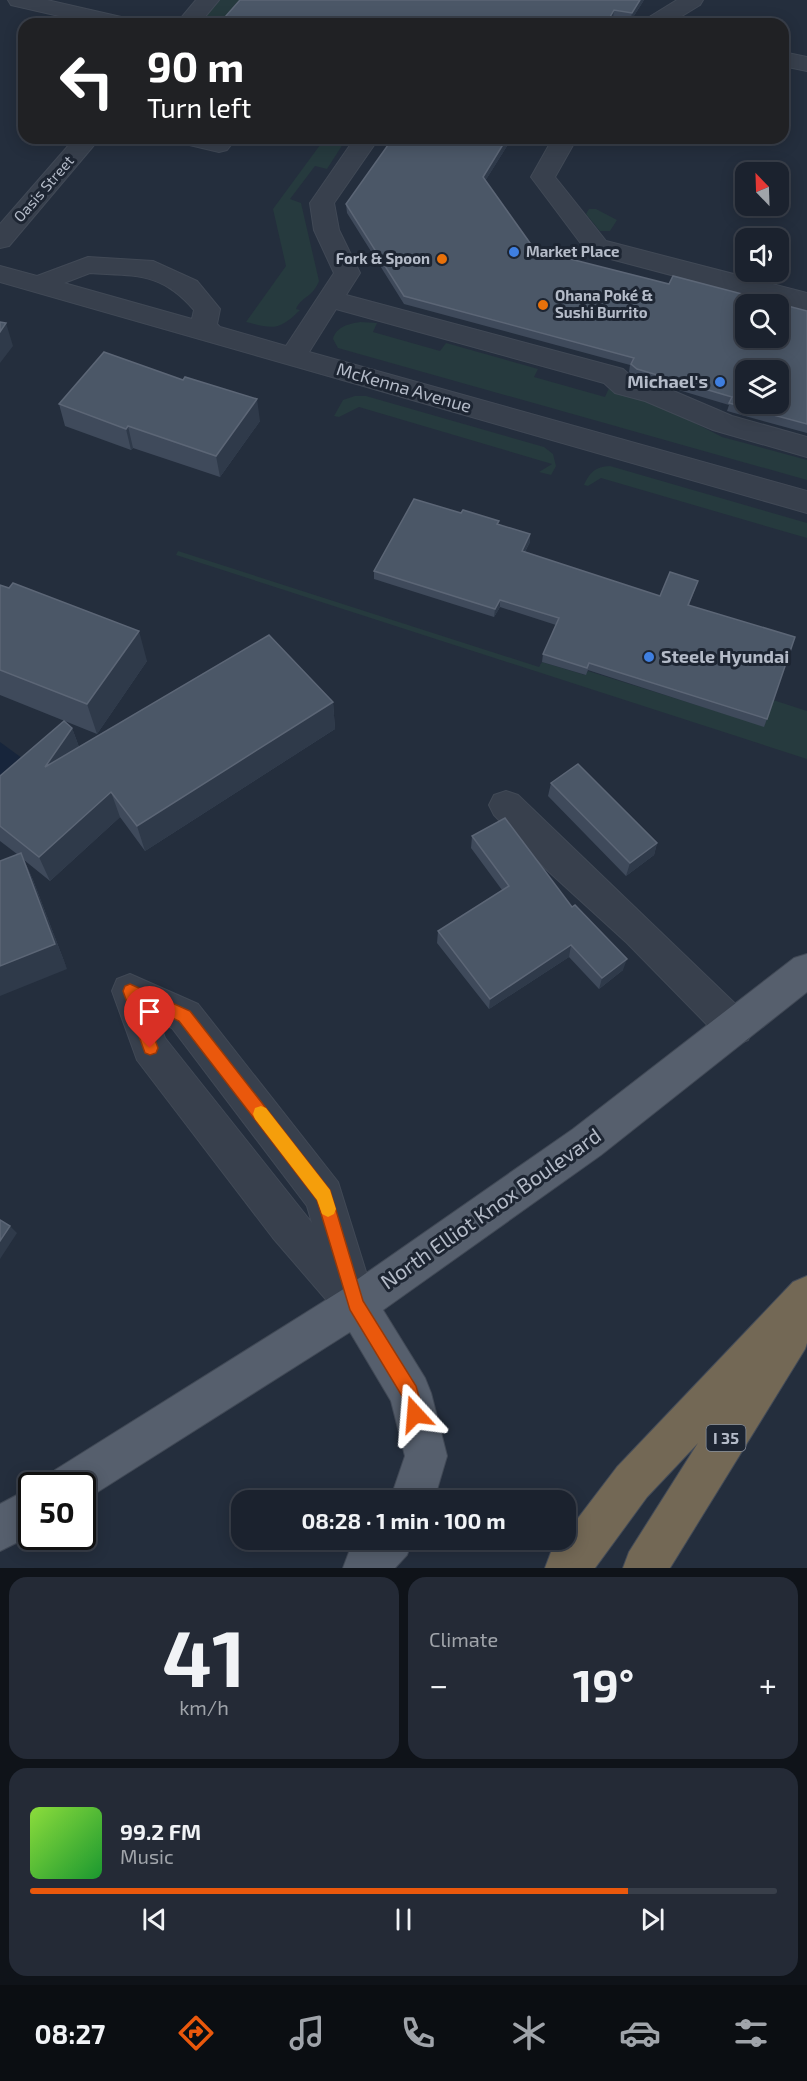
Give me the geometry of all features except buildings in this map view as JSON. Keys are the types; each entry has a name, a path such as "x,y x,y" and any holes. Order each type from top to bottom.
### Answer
{"highway":[{"path":"567,1568 632,1482 807,1296"},
{"name":"I 35","path":"645,1568 807,1307"}],"main road":[{"name":"North Elliot Knox Boulevard","path":"91,1472 356,1304 587,1143 807,970"},
{"path":"356,1304 410,1393 426,1456 415,1490"},
{"path":"0,1529 18,1518"},
{"path":"365,1568 382,1550"}],"street":[{"path":"19,0 96,18"},
{"path":"192,18 208,0"},
{"path":"664,18 692,0"},
{"path":"789,60 807,64"},
{"name":"Oasis Street","path":"0,240 83,144"},
{"path":"215,144 219,145"},
{"path":"292,357 347,273 321,211 322,203 363,144"},
{"path":"562,144 543,177 597,247 807,302"},
{"path":"40,285 88,265 153,269 188,287 207,309 203,326 211,333"},
{"name":"McKenna Avenue","path":"0,274 807,502"},
{"path":"330,299 613,376 625,386 654,394 723,423 807,447"},
{"path":"506,805 560,860 639,932 735,1028"},
{"path":"130,991 185,1016 324,1196 356,1304 287,1224 150,1048 130,991"}],"green space":[{"path":"217,0 248,0 232,18 201,18"},
{"path":"317,144 343,144 327,169 315,166 290,199 301,203 319,281 314,290 298,305 296,309 300,310 281,325 269,327 246,322 286,266 273,209 320,145"},
{"path":"589,209 596,209 617,220 610,231 600,231 586,214"},
{"path":"360,322 377,323 373,332 440,351 446,343 538,369 534,377 605,397 609,388 650,400 722,437 807,460 807,480 338,348 333,339 337,332 347,325"},
{"path":"355,396 366,396 544,447 553,454 556,466 551,475 539,472 552,464 359,407 339,417 334,416 343,400"},
{"path":"610,466 807,523 807,538 601,478 588,486 584,485 594,471"},
{"path":"178,551 539,667 542,662 585,675 588,671 764,726 773,700 807,711 807,759 176,555"}],"water":[{"path":"0,742 26,761 0,783"}],"slow traffic":[{"path":"261,1114 324,1196 328,1209"}],"place":[{"name":"Market Place","path":"514,252"},
{"name":"Fork & Spoon","path":"442,259"},
{"name":"Ohana Poké & Sushi Burrito","path":"543,305"},
{"name":"Michael's","path":"720,382"},
{"name":"Steele Hyundai","path":"649,657"}],"route":[{"path":"150,1048 130,991 185,1016 324,1196 356,1304 410,1393 415,1414"}]}
